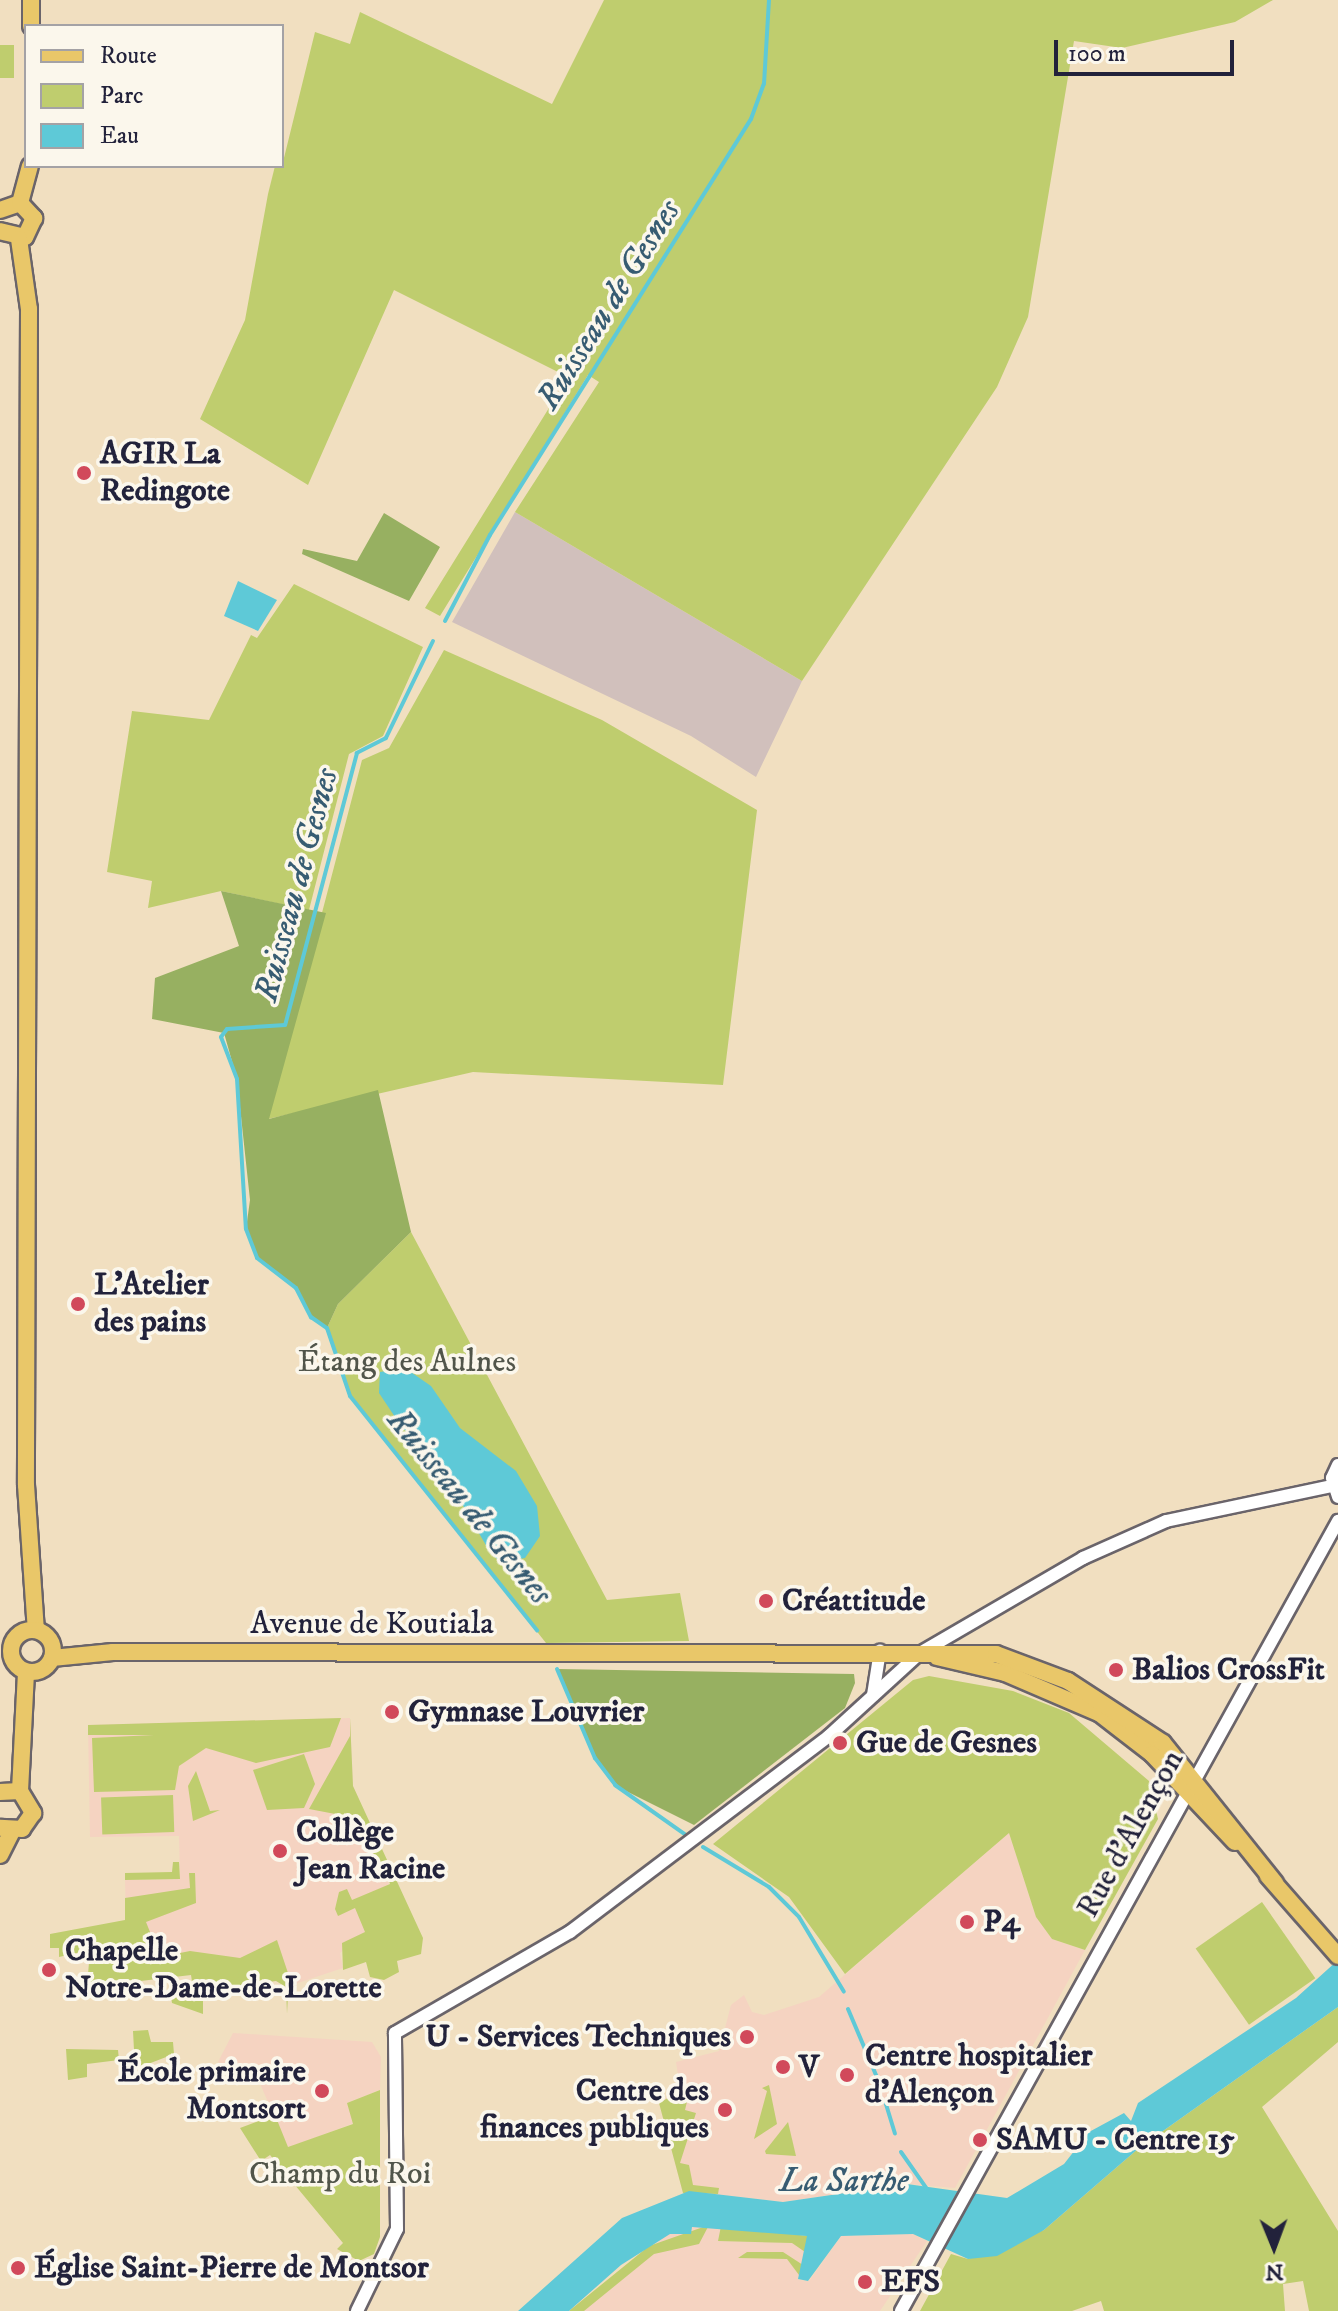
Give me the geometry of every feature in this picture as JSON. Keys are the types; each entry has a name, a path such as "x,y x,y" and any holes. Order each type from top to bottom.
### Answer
{"main road":[{"path":"31,0 31,24"},
{"path":"20,203 29,168"},
{"path":"0,210 20,203"},
{"path":"0,1855 6,1830 33,1813 20,1791 26,1672 11,1653 29,1631 26,1485 29,309 19,239 34,218 20,203"},
{"path":"0,231 19,239"},
{"path":"26,1672 42,1670 52,1650 29,1631"},
{"name":"Avenue de Koutiala","path":"52,1650 880,1651 996,1654 1068,1681 1116,1707 1193,1775 1275,1883 1337,1955"},
{"name":"Avenue de Koutiala","path":"920,1653 1062,1693 1130,1735 1275,1883"},
{"path":"0,1792 20,1791"}],"street":[{"path":"357,2311 397,2229 395,2033 554,1944 707,1830 871,1698 920,1653 1114,1542 1166,1521 1261,1498 1335,1492 1338,1465"},
{"name":"Rue d'Alençon","path":"901,2311 1184,1791 1338,1521"},
{"path":"871,1698 880,1651"}],"shaded area":[{"path":"515,512 802,681 756,777 691,736 452,622"},
{"name":"Collège Jean Racine","path":"350,1718 353,1786 392,1876 365,1933 340,1953 343,1968 286,1987 287,1976 238,1962 151,1963 126,1917 125,1880 180,1879 179,1836 90,1837 88,1725"},
{"name":"Centre hospitalier d'Alençon","path":"1009,1833 1036,1917 1052,1939 1085,1950 955,2188 907,2184 783,2202 730,2196 810,2248 799,2280 809,2281 841,2236 913,2234 927,2241 880,2311 569,2311 670,2233 689,2191 683,2193 659,2103 680,2088 676,2062 719,2051 731,2005 744,1995 752,2012 764,2015 819,1997"},
{"name":"École primaire Montsort","path":"233,2033 372,2042 381,2057 380,2090 347,2103 354,2123 288,2148 258,2079 218,2062"}],"green space":[{"path":"604,0 1273,0 1235,22 1122,48 1074,41 1028,317 997,387 802,681 515,512 599,382 588,375 440,616 425,608 562,387 558,372 394,290 308,485 200,419 245,320 268,194 274,168 284,168 315,32 350,44 360,12 552,104"},
{"path":"0,45 14,45 14,78 0,78"},
{"path":"384,513 440,547 409,601 302,554 303,549 357,561"},
{"path":"294,584 423,647 383,736 349,754 309,910 221,891 148,908 152,881 107,872 132,711 209,720 251,635 257,638"},
{"path":"444,650 602,720 757,810 723,1085 473,1072 268,1119 362,760 389,748"},
{"path":"221,891 326,913 269,1119 378,1090 411,1232 338,1304 327,1328 312,1318 296,1288 257,1259 246,1229 250,1200 237,1079 224,1033 152,1019 155,978 239,946"},
{"name":"Étang des Aulnes","path":"411,1232 607,1600 680,1593 689,1641 546,1643 350,1396 327,1328 338,1304"},
{"path":"557,1669 854,1674 855,1683 845,1708 694,1825 616,1786 595,1758"},
{"path":"929,1676 1013,1691 1069,1713 1149,1781 1158,1819 1085,1950 1052,1939 1036,1917 1009,1833 845,1974 789,1897 713,1844 913,1680"},
{"path":"341,1718 330,1747 256,1763 206,1748 179,1766 175,1790 94,1792 92,1738 154,1735 88,1735 88,1725"},
{"path":"350,1718 353,1786 423,1938 421,1954 397,1961 399,1972 384,1980 370,1977 366,1962 343,1970 342,1943 365,1932 355,1908 338,1916 335,1909 339,1892 347,1889 352,1900 390,1884 388,1878 351,1817 309,1809 350,1736"},
{"path":"304,1754 315,1784 304,1808 267,1810 253,1770"},
{"path":"196,1771 210,1811 220,1810 193,1821 188,1786"},
{"path":"173,1795 174,1832 102,1834 101,1798"},
{"path":"173,1862 179,1862 180,1879 125,1880 125,1873 172,1872"},
{"path":"189,1873 195,1873 196,1903 146,1922 160,1957 190,1951 240,1958 277,1940 289,1976 287,2014 286,1987 276,1981 247,1985 247,1994 203,1993 203,2014 172,2003 170,1991 193,1988 191,1975 132,1982 133,1998 116,1999 115,1984 87,1987 90,1950 59,1957 59,1948 50,1948 50,1934 125,1920 125,1898 190,1888"},
{"path":"1262,1902 1315,1978 1249,2025 1196,1948"},
{"path":"1338,2007 1338,2042 1262,2107 1338,2231 1338,2311 1309,2311 1303,2281 1283,2284 1285,2311 1104,2311 1101,2301 1072,2311 920,2311 951,2254 968,2259 1044,2230 1139,2148"},
{"path":"148,2030 151,2042 173,2042 174,2054 135,2069 133,2031"},
{"path":"66,2049 118,2050 119,2060 87,2064 87,2077 68,2080"},
{"path":"691,2085 685,2110 696,2113 680,2163 689,2165 693,2185 719,2188 718,2194 683,2193 659,2103"},
{"path":"769,2085 777,2124 754,2139 767,2091 762,2088"},
{"name":"Champ du Roi","path":"380,2090 380,2237 374,2254 359,2261 337,2249 343,2243 270,2155 261,2161 240,2128 275,2115 288,2147 353,2124 347,2103"},
{"path":"788,2122 796,2156 766,2154 765,2151"},
{"path":"709,2225 699,2244 654,2254 584,2311 569,2311 649,2246"},
{"path":"721,2226 808,2236 810,2248 808,2254 792,2243 718,2241"},
{"path":"747,2252 783,2252 803,2265 799,2275 787,2259 738,2258"}],"water":[{"path":"238,581 277,600 258,631 224,616"},
{"name":"Étang des Aulnes","path":"405,1368 431,1386 460,1428 516,1471 537,1506 540,1536 525,1558 501,1562 491,1554 428,1445 403,1429 379,1393 380,1372"},
{"path":"1338,1960 1338,2007 1139,2148 1044,2230 997,2256 968,2259 913,2234 841,2236 808,2281 798,2279 807,2236 692,2227 691,2234 670,2234 621,2265 569,2311 518,2311 622,2218 689,2191 783,2202 907,2184 1007,2198 1064,2164 1089,2132 1124,2113 1131,2121 1138,2103 1296,1998"}],"waterway":[{"name":"Ruisseau de Gesnes","path":"445,621 490,535 751,119 764,84 769,0"},
{"name":"Ruisseau de Gesnes","path":"433,641 386,738 357,753 285,1025 227,1029 221,1037 237,1079 246,1229 257,1258 296,1288 311,1317 327,1328 350,1396 537,1630"},
{"name":"Ruisseau de Gesnes","path":"557,1669 595,1758 615,1785 686,1835"},
{"name":"Ruisseau de Gesnes","path":"703,1847 769,1887 799,1917 844,1992"},
{"name":"Ruisseau de Gesnes","path":"848,2009 879,2082"},
{"name":"Ruisseau de Gesnes","path":"885,2101 895,2133"},
{"name":"Ruisseau de Gesnes","path":"901,2152 927,2189"}],"place":[{"name":"AGIR La Redingote","path":"84,473"},
{"name":"L'Atelier des pains","path":"78,1304"},
{"name":"Créattitude","path":"766,1601"},
{"name":"Balios CrossFit","path":"1116,1670"},
{"name":"Gymnase Louvrier","path":"392,1712"},
{"name":"Gue de Gesnes","path":"840,1743"},
{"name":"Collège Jean Racine","path":"280,1851"},
{"name":"P4","path":"967,1922"},
{"name":"Chapelle Notre-Dame-de-Lorette","path":"49,1970"},
{"name":"U - Services Techniques","path":"747,2037"},
{"name":"V","path":"783,2067"},
{"name":"Centre hospitalier d'Alençon","path":"847,2075"},
{"name":"École primaire Montsort","path":"322,2091"},
{"name":"Centre des finances publiques","path":"725,2110"},
{"name":"SAMU - Centre 15","path":"980,2140"},
{"name":"Église Saint-Pierre de Montsor","path":"18,2268"},
{"name":"EFS","path":"865,2282"}],"water label":[{"name":"La Sarthe","path":"844,2182"}]}
